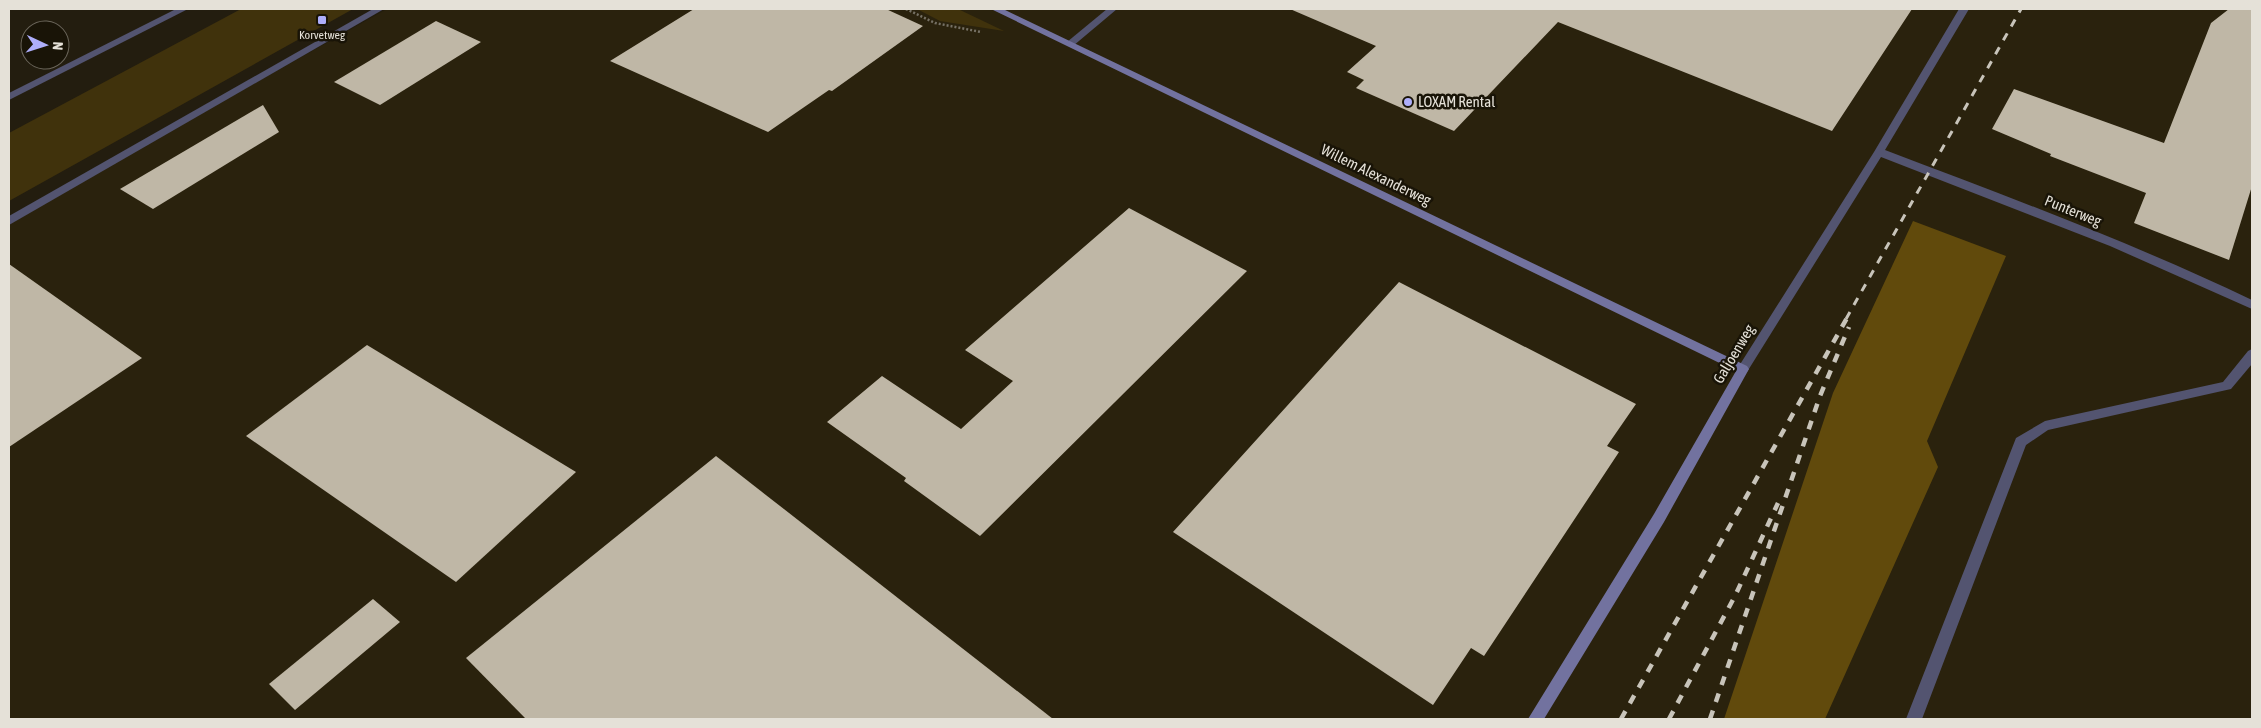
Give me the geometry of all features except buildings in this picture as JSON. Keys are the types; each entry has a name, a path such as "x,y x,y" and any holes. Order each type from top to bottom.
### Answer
{"street":[{"path":"9,97 183,9"},
{"path":"9,221 379,9"},
{"name":"Willem Alexanderweg","path":"996,9 1742,369"},
{"path":"1070,44 1112,9"},
{"name":"Galjoenweg","path":"1536,719 1659,518 1742,369 1879,152 1964,9"},
{"name":"Punterweg","path":"1879,152 2011,202 2185,272 2252,305"},
{"path":"1914,719 2021,442 2045,426 2228,386 2252,354"}],"shaded area":[{"path":"241,9 353,9 9,201 9,133"},
{"path":"387,9 2252,9 2252,719 9,719 9,221"},
{"path":"917,9 958,9 1004,31 940,21"},
{"path":"1913,221 2006,256 1927,441 1938,467 1825,719 1724,719 1833,393"}],"railway":[{"path":"1846,319 2021,9"},
{"path":"1621,719 1847,318"},
{"path":"1710,719 1820,396 1849,327"},
{"path":"1669,719 1735,596 1778,503"}],"place":[{"name":"Korvetweg","path":"322,20"},
{"name":"LOXAM Rental","path":"1408,102"}]}
